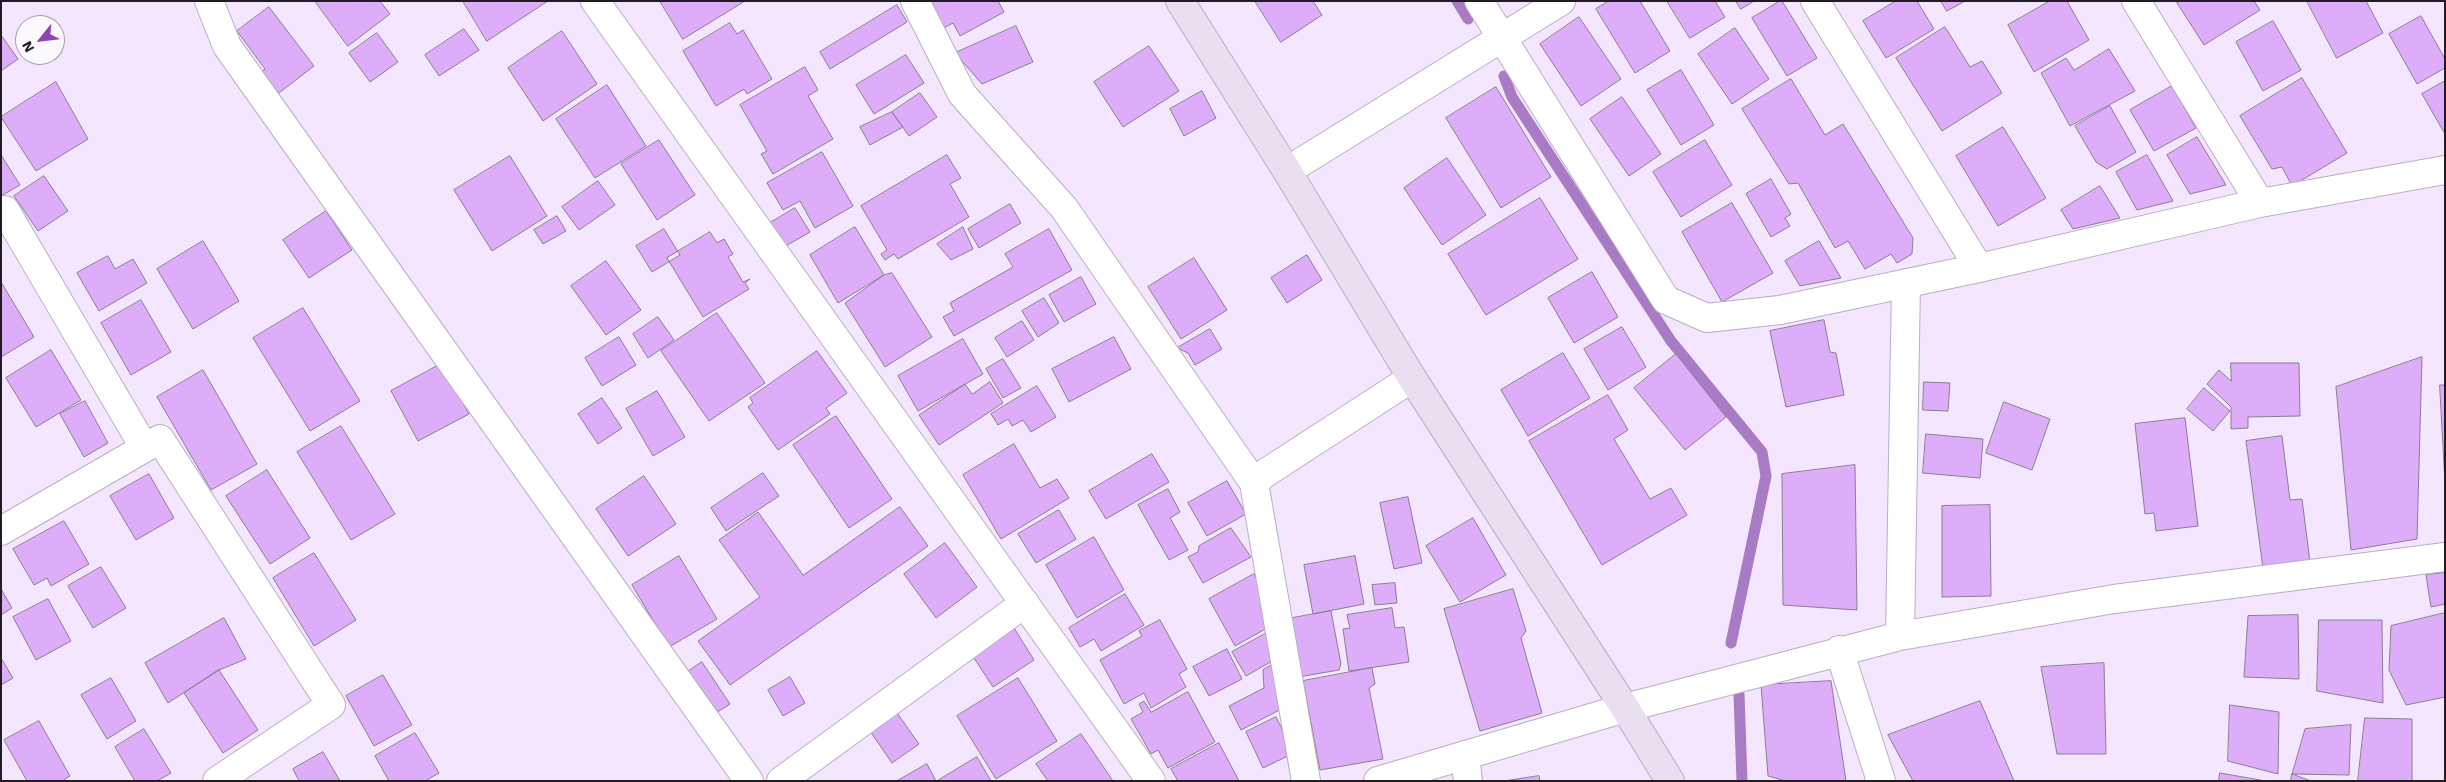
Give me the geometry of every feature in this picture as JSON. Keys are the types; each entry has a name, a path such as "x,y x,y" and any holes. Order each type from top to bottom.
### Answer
{"street":[{"path":"209,1 227,46 749,781"},
{"path":"595,1 1151,781"},
{"path":"915,1 962,94 1064,208 1254,483 1306,781"},
{"path":"1180,1 1287,171 1412,378 1670,781"},
{"path":"1480,1 1666,300 1707,318 1780,310 1979,268 2260,203 2445,170"},
{"path":"1287,171 1561,1"},
{"path":"1815,1 1979,268"},
{"path":"2136,1 2260,203"},
{"path":"5,210 144,447"},
{"path":"1900,636 1906,283"},
{"path":"1254,483 1264,474 1412,378"},
{"path":"1,531 144,447 160,440 331,705 217,781"},
{"path":"1378,781 1466,768 1625,708 1839,650 1900,636 2114,599 2445,557"},
{"path":"781,781 1024,604"},
{"path":"1839,650 1881,781"}],"building":[{"path":"315,1 380,1 390,14 348,46"},
{"path":"463,1 548,1 487,41"},
{"path":"660,1 745,1 683,39"},
{"path":"927,1 998,1 1004,12 960,36 953,23 942,29"},
{"path":"1255,1 1313,1 1322,15 1281,42"},
{"path":"1609,1 1640,1 1670,51 1635,73 1596,9"},
{"path":"1667,1 1715,1 1725,17 1690,38"},
{"path":"1736,1 1754,1 1741,9"},
{"path":"1782,1 1817,58 1787,76 1752,18"},
{"path":"1896,1 1917,1 1934,29 1886,58 1863,21"},
{"path":"1941,1 1965,1 1947,11"},
{"path":"2050,1 2067,1 2089,40 2034,72 2008,25"},
{"path":"2181,1 2254,1 2260,10 2204,45 2177,3"},
{"path":"2307,1 2366,1 2383,33 2337,58"},
{"path":"897,5 907,22 830,69 820,52"},
{"path":"269,7 314,66 275,96 258,74 265,69 237,31"},
{"path":"2421,16 2445,59 2445,68 2417,84 2389,34"},
{"path":"1579,17 1621,79 1581,106 1540,44"},
{"path":"2273,21 2301,70 2263,91 2236,42"},
{"path":"730,23 737,34 743,30 772,79 747,94 744,89 716,106 683,51"},
{"path":"1016,26 1033,62 982,84 955,53"},
{"path":"1945,27 1970,67 1982,61 2002,93 1942,131 1896,58"},
{"path":"1735,28 1769,79 1732,104 1698,54"},
{"path":"464,29 479,50 439,76 425,55"},
{"path":"562,31 597,84 543,121 508,68"},
{"path":"377,33 398,62 370,82 349,53"},
{"path":"1,35 15,55 15,61 1,71"},
{"path":"1149,46 1179,91 1123,127 1094,82"},
{"path":"2109,49 2135,91 2070,126 2041,73 2066,58 2074,70"},
{"path":"906,55 924,83 874,114 856,85"},
{"path":"805,67 818,90 808,96 833,139 773,174 761,154 767,151 740,105"},
{"path":"1681,70 1714,125 1681,145 1647,90"},
{"path":"2302,78 2347,153 2292,186 2282,167 2272,169 2240,116"},
{"path":"1791,79 1825,135 1843,124 1913,238 1912,254 1897,263 1891,254 1865,269 1848,241 1835,248 1798,183 1789,184 1742,109"},
{"path":"2445,81 2445,134 2422,94"},
{"path":"56,82 88,139 36,171 1,117"},
{"path":"607,85 646,146 595,178 556,119"},
{"path":"2172,86 2196,128 2154,151 2130,110"},
{"path":"1496,87 1551,177 1501,208 1446,118"},
{"path":"1202,91 1216,118 1184,136 1170,109"},
{"path":"920,93 937,117 909,136 892,112"},
{"path":"1622,97 1661,154 1629,176 1590,119"},
{"path":"2110,106 2136,152 2107,169 2096,162 2075,126"},
{"path":"892,112 903,127 870,145 860,127"},
{"path":"2003,127 2046,198 1998,226 1956,156"},
{"path":"2197,137 2226,185 2190,194 2167,155"},
{"path":"659,140 695,195 657,220 621,164"},
{"path":"1705,140 1732,185 1681,217 1653,172"},
{"path":"822,152 853,206 815,228 800,201 783,210 767,183"},
{"path":"1,155 20,185 1,196"},
{"path":"947,155 961,178 950,184 969,217 898,259 894,254 885,260 881,254 887,250 861,206"},
{"path":"2147,155 2173,201 2137,210 2116,172"},
{"path":"510,156 547,216 492,251 454,190"},
{"path":"1447,158 1486,215 1442,245 1404,188"},
{"path":"44,176 68,211 38,231 14,196"},
{"path":"1771,179 1791,214 1785,218 1790,226 1771,237 1746,194"},
{"path":"598,181 615,205 579,230 562,207"},
{"path":"2100,186 2120,218 2073,229 2061,210"},
{"path":"1540,198 1578,259 1486,315 1448,254"},
{"path":"1732,203 1773,273 1722,302 1682,232"},
{"path":"1010,204 1021,223 979,248 968,229"},
{"path":"795,208 810,232 784,247 770,223"},
{"path":"326,211 352,250 309,278 283,240"},
{"path":"557,216 566,231 543,244 534,230"},
{"path":"855,227 884,275 838,303 810,255"},
{"path":"963,227 973,249 951,260 937,244"},
{"path":"664,229 680,255 652,272 636,246"},
{"path":"1049,229 1072,270 954,336 943,317 954,311 950,303 1013,267 1005,254"},
{"path":"710,232 717,243 724,239 733,254 728,257 743,282 750,279 745,283 749,289 703,317 667,258"},
{"path":"203,241 239,301 193,329 157,269"},
{"path":"1819,241 1841,278 1800,286 1785,261"},
{"path":"1307,255 1322,280 1287,303 1271,278"},
{"path":"108,256 115,269 133,259 147,283 99,311 77,273"},
{"path":"1194,258 1227,310 1181,339 1148,287"},
{"path":"606,261 641,310 606,335 571,286"},
{"path":"1592,272 1618,317 1574,343 1548,298"},
{"path":"892,273 932,337 885,367 845,303 884,275"},
{"path":"1081,277 1096,304 1064,322 1049,295"},
{"path":"1,282 34,337 1,357"},
{"path":"1044,298 1059,323 1038,337 1022,311"},
{"path":"141,300 171,352 131,375 101,323"},
{"path":"303,308 360,401 310,431 253,338"},
{"path":"717,313 765,383 709,421 661,351"},
{"path":"658,317 674,340 648,358 633,334"},
{"path":"1824,320 1830,352 1836,353 1844,395 1786,407 1770,331"},
{"path":"1022,321 1034,340 1007,357 995,338"},
{"path":"1622,327 1646,367 1608,390 1584,349"},
{"path":"1210,329 1222,349 1195,365 1188,353 1177,348"},
{"path":"619,337 636,365 602,386 585,358"},
{"path":"1114,337 1131,369 1069,402 1052,369"},
{"path":"963,339 983,374 918,411 898,376"},
{"path":"51,350 81,400 36,427 6,378"},
{"path":"817,351 847,393 826,408 830,414 778,450 748,407 753,403 750,398"},
{"path":"1563,353 1590,398 1528,436 1501,390"},
{"path":"1676,354 1726,417 1685,450 1634,388"},
{"path":"2422,357 2417,539 2351,550 2336,387"},
{"path":"1003,359 1021,388 1003,398 986,369"},
{"path":"2231,363 2299,363 2300,416 2248,417 2248,428 2231,429 2231,407 2207,384 2219,370 2231,381"},
{"path":"441,364 469,414 418,441 391,391"},
{"path":"203,370 257,464 211,490 157,397"},
{"path":"990,382 1003,403 939,445 919,415 965,384 972,394"},
{"path":"1924,382 1950,383 1948,411 1923,410"},
{"path":"2440,385 2445,385 2445,483"},
{"path":"1037,386 1056,417 1031,432 1023,420 1012,426 1008,419 998,425 991,414"},
{"path":"2204,388 2230,411 2213,431 2187,409"},
{"path":"657,391 685,437 653,456 626,409"},
{"path":"1608,395 1628,430 1614,439 1650,499 1671,488 1687,515 1602,565 1529,441"},
{"path":"602,398 622,428 598,444 578,414"},
{"path":"85,401 108,443 84,457 60,414"},
{"path":"2004,402 2050,419 2032,470 1986,453"},
{"path":"836,416 892,499 849,528 793,445"},
{"path":"2185,418 2198,526 2156,531 2154,513 2145,514 2135,424"},
{"path":"341,426 395,514 351,540 297,452"},
{"path":"1926,434 1983,439 1980,478 1923,473"},
{"path":"2282,436 2290,500 2302,499 2310,562 2263,568 2246,441"},
{"path":"1014,444 1040,488 1057,479 1069,498 1001,539 963,475"},
{"path":"1152,454 1169,482 1106,519 1089,491"},
{"path":"1855,465 1857,610 1783,605 1782,474"},
{"path":"267,470 310,538 270,564 226,496"},
{"path":"763,473 779,496 726,531 711,508"},
{"path":"149,474 174,518 136,540 110,496"},
{"path":"644,476 676,524 628,556 596,509"},
{"path":"1227,481 1246,514 1207,536 1188,503"},
{"path":"1168,489 1180,512 1170,518 1188,550 1169,560 1138,505"},
{"path":"1408,497 1422,563 1394,569 1380,503"},
{"path":"1990,505 1991,596 1942,597 1942,506"},
{"path":"900,507 928,546 730,685 698,641 760,597 719,540 758,512 803,575"},
{"path":"1059,510 1076,539 1036,563 1018,534"},
{"path":"1473,518 1506,575 1460,602 1426,546"},
{"path":"64,521 89,564 51,586 47,578 34,585 13,549"},
{"path":"1231,528 1251,557 1203,583 1188,557 1198,552 1199,546"},
{"path":"1094,537 1124,590 1077,618 1046,565"},
{"path":"945,543 977,587 936,618 904,574"},
{"path":"314,553 356,620 314,646 273,578"},
{"path":"679,556 717,619 669,647 632,585"},
{"path":"1355,556 1364,604 1313,614 1304,565"},
{"path":"101,567 126,608 93,628 68,586"},
{"path":"2445,573 2445,604 2431,607 2426,575"},
{"path":"1254,574 1273,609 1276,623 1235,646 1209,599"},
{"path":"1395,583 1397,603 1375,605 1372,585"},
{"path":"1,589 12,608 1,615"},
{"path":"1513,589 1526,631 1521,638 1542,713 1480,731 1444,609"},
{"path":"1125,594 1144,625 1101,651 1094,639 1080,647 1069,628"},
{"path":"48,599 71,641 36,660 13,617"},
{"path":"1392,608 1395,628 1404,627 1409,662 1349,671 1343,629 1350,628 1347,615"},
{"path":"1331,611 1341,664 1339,670 1298,677 1287,619"},
{"path":"2445,613 2445,697 2406,705 2389,670 2391,626"},
{"path":"2298,615 2299,679 2244,677 2248,616"},
{"path":"224,618 246,659 219,670 168,703 145,663"},
{"path":"1160,620 1187,669 1179,674 1186,687 1151,708 1144,693 1124,704 1100,660 1142,636 1139,631"},
{"path":"2319,620 2382,620 2383,703 2317,691"},
{"path":"1014,628 1034,660 993,687 972,655"},
{"path":"1276,628 1281,656 1246,676 1232,652"},
{"path":"1227,649 1242,679 1209,696 1193,667"},
{"path":"1,658 13,678 1,685"},
{"path":"1281,660 1289,705 1241,730 1229,706 1264,688 1263,670"},
{"path":"702,662 730,704 711,716 683,675"},
{"path":"2104,663 2106,754 2057,754 2041,667"},
{"path":"1372,668 1375,684 1369,688 1383,759 1320,770 1303,681"},
{"path":"219,670 258,730 223,753 184,693"},
{"path":"383,675 412,725 374,746 346,696"},
{"path":"790,677 805,703 783,716 768,690"},
{"path":"111,678 136,721 107,739 81,695"},
{"path":"1018,678 1057,741 996,779 957,716"},
{"path":"1831,681 1846,781 1786,781 1768,776 1761,685"},
{"path":"1188,692 1215,742 1168,768 1158,750 1151,754 1131,719 1143,712 1139,704 1144,701 1151,712"},
{"path":"1980,701 2014,781 1913,781 1888,735"},
{"path":"2230,705 2279,712 2278,774 2228,761"},
{"path":"895,710 919,744 892,763 868,728"},
{"path":"1276,717 1294,753 1263,768 1246,732"},
{"path":"2365,718 2412,719 2412,781 2358,781"},
{"path":"39,721 70,776 62,781 27,781 4,740"},
{"path":"2351,725 2349,775 2292,774 2305,729"},
{"path":"144,729 171,773 157,781 135,781 115,747"},
{"path":"415,733 439,773 425,781 389,781 375,756"},
{"path":"1081,734 1113,781 1048,781 1036,764"},
{"path":"1219,743 1239,781 1178,781 1171,769"},
{"path":"323,752 340,781 299,781 293,769"},
{"path":"977,757 991,781 937,781"},
{"path":"927,764 936,781 897,781"},
{"path":"2220,773 2266,781 2219,781"},
{"path":"2292,774 2311,781 2291,781"},
{"path":"1539,776 1540,781 1504,781"}],"waterway":[{"path":"1457,1 1468,19"},
{"path":"1504,76 1512,97 1671,341 1762,452 1766,476 1731,643"},
{"path":"1739,694 1742,781"}]}
